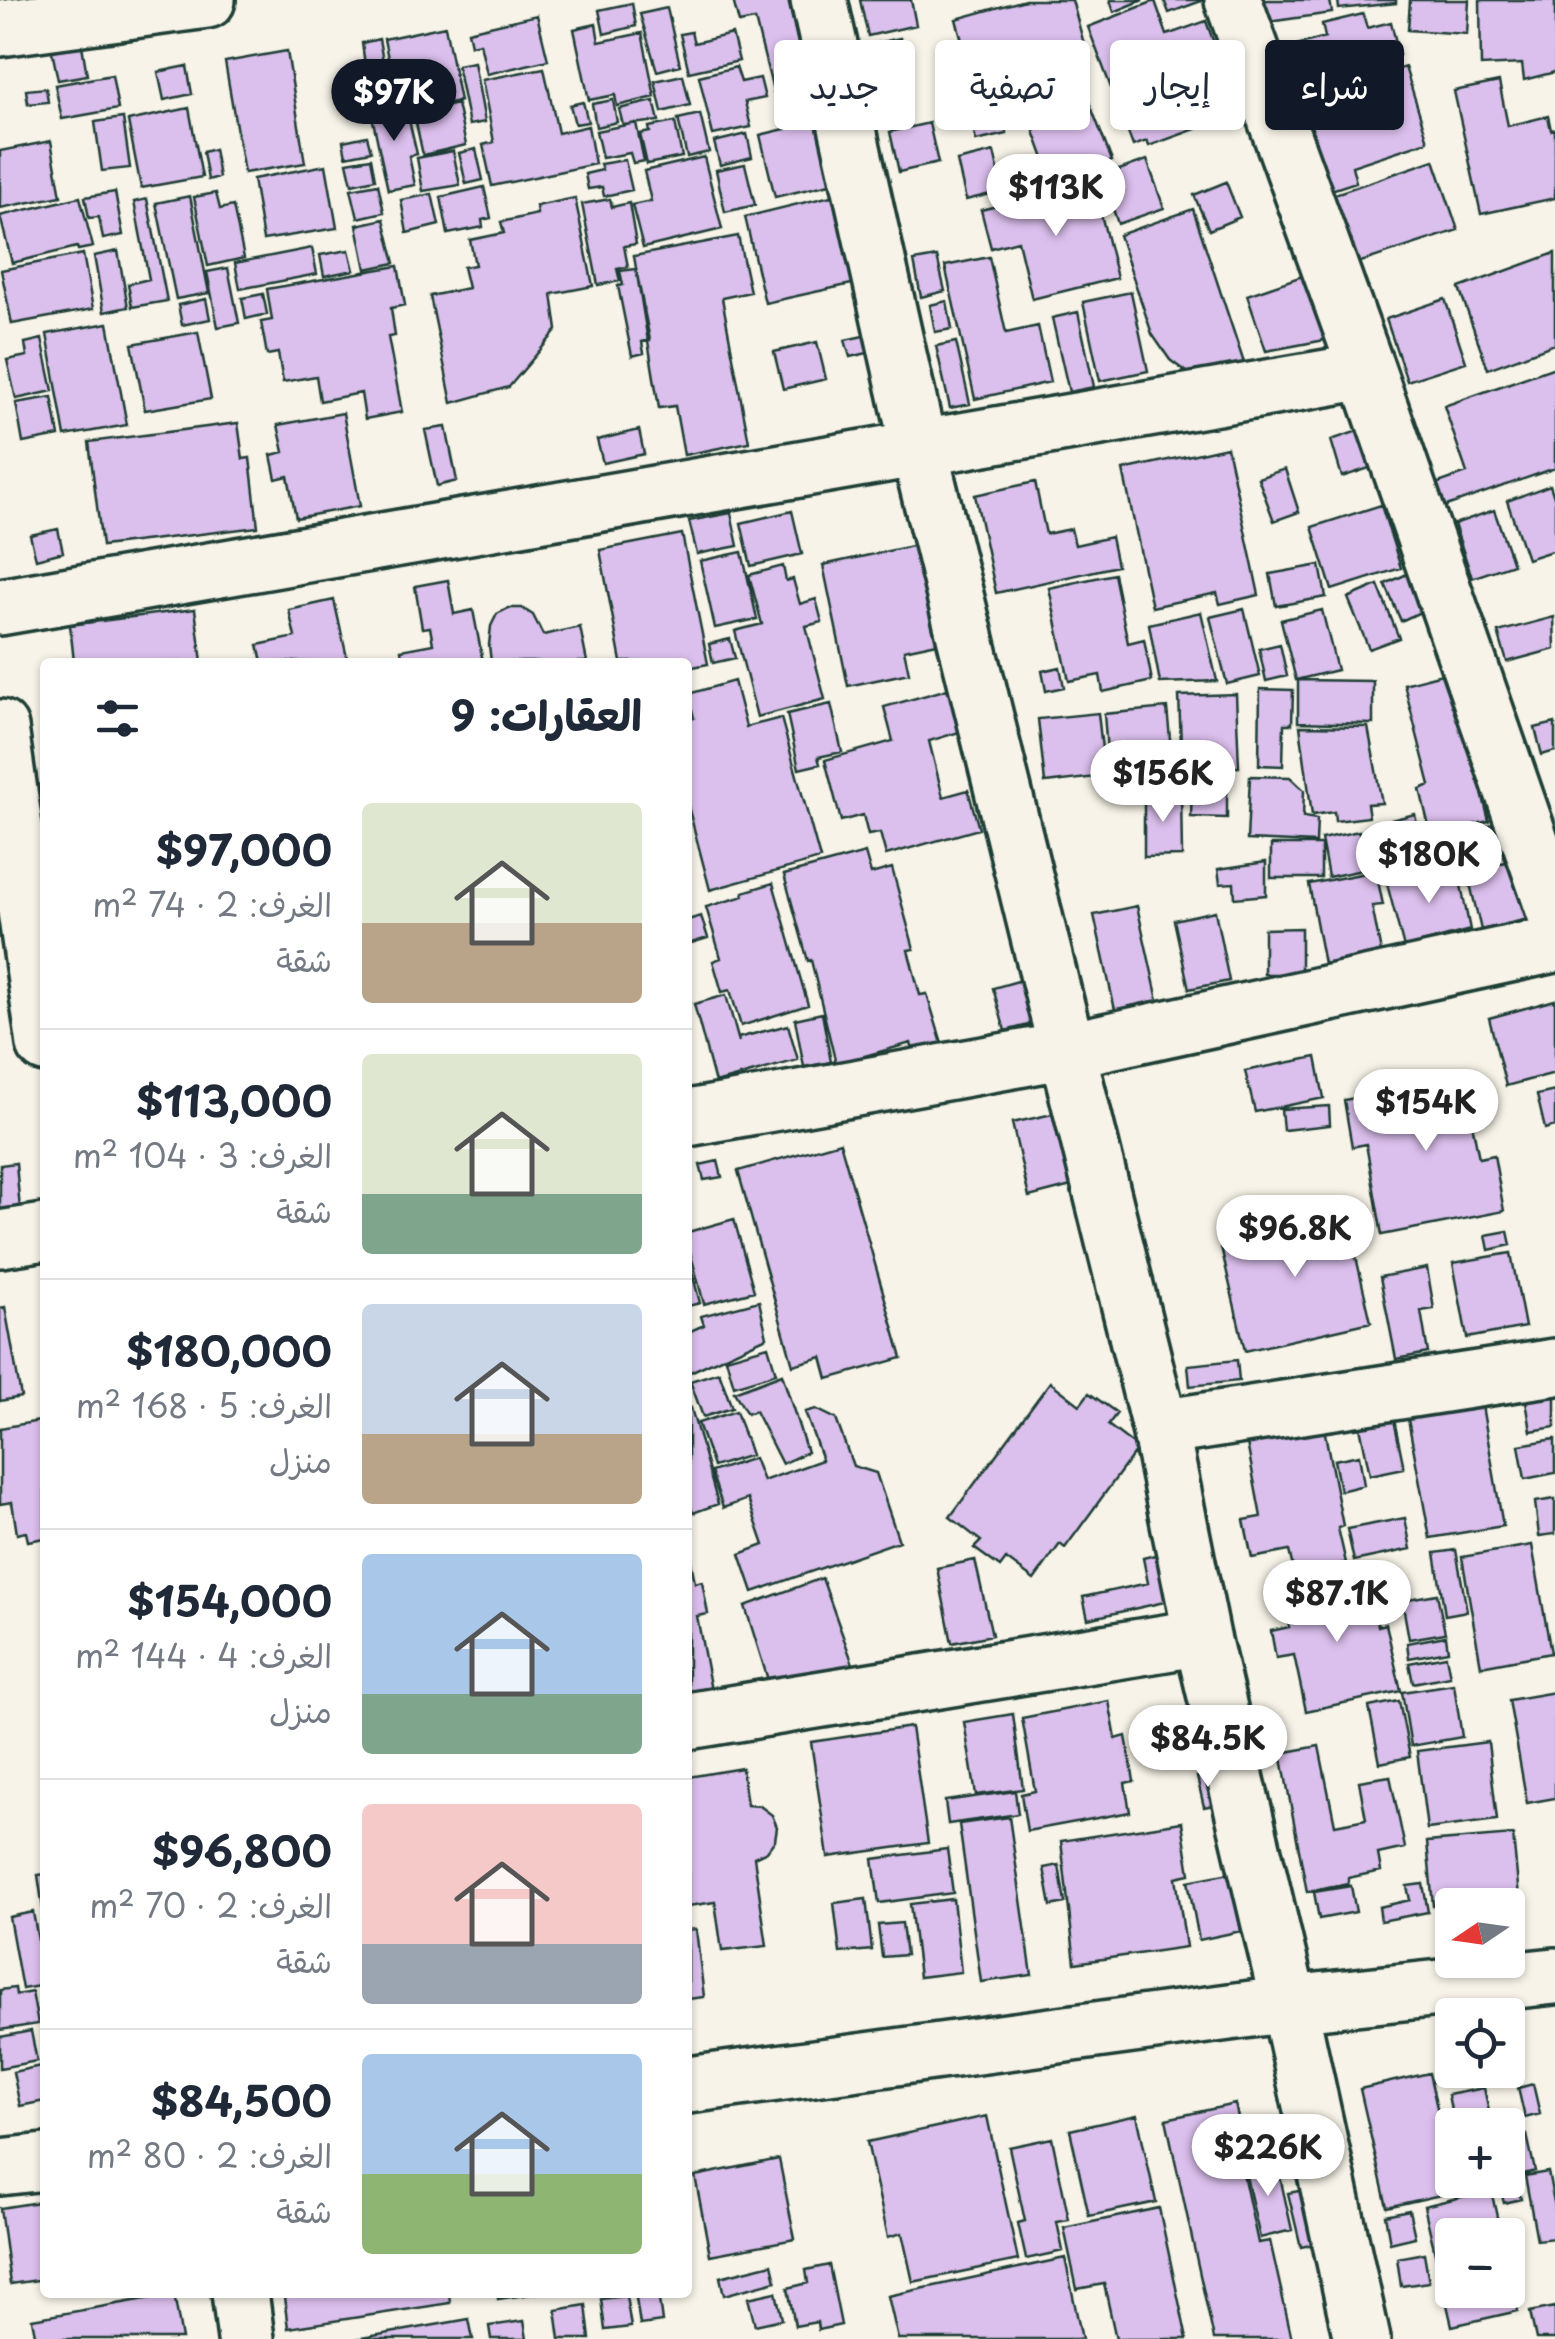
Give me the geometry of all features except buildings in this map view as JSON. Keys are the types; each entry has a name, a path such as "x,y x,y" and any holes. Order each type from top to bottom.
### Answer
{"street":[{"path":"0,28 99,7 208,0"},
{"path":"819,0 919,449 1160,1428 1202,1636 1289,2004 1362,2339"},
{"path":"1233,0 1555,912"},
{"path":"0,607 1367,371"},
{"path":"0,728 40,1009"},
{"path":"692,1117 1068,1050 1555,944"},
{"path":"0,1239 40,1233"},
{"path":"1160,1428 1555,1367"},
{"path":"692,1720 1202,1636"},
{"path":"692,2084 1289,2004 1555,1976"},
{"path":"0,2166 40,2162"},
{"path":"241,2298 246,2339"}]}
